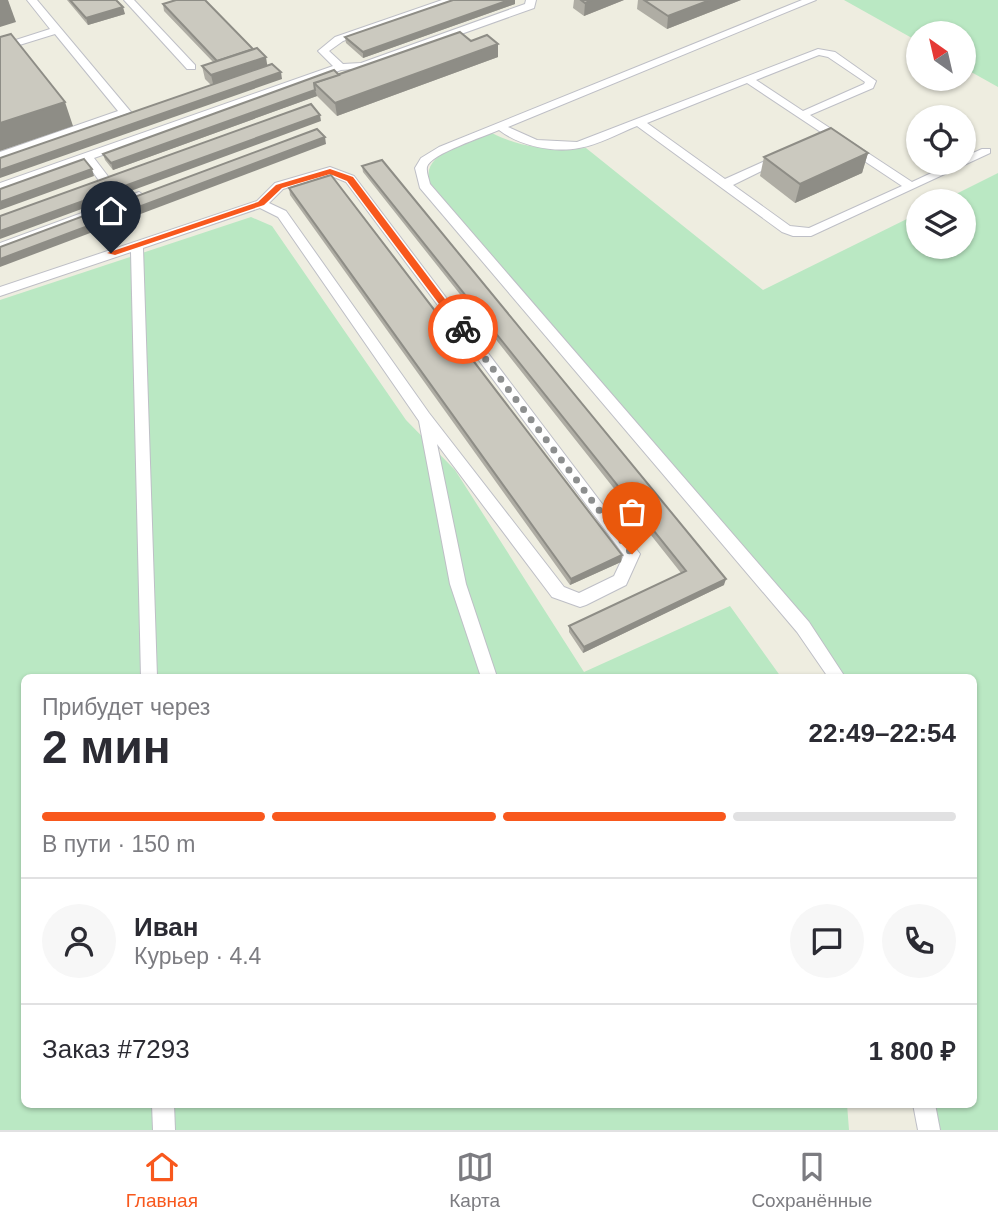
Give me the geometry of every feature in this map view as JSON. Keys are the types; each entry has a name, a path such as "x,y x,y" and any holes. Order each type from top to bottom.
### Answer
{"lane":[{"path":"0,156 125,111 32,0"},
{"path":"129,0 191,67"},
{"path":"340,67 323,51 338,39 452,0"},
{"path":"0,187 340,67 362,66 530,6 531,0"},
{"path":"811,0 443,149 425,160 421,168 424,185 803,627 835,674"},
{"path":"0,48 57,30"},
{"path":"500,126 511,135 525,139 565,146 590,142 818,52 831,54 871,81 869,86 802,115"},
{"path":"749,80 912,187"},
{"path":"640,123 786,229 801,233 811,232 936,175"},
{"path":"820,140 832,134"},
{"path":"722,185 795,151"},
{"path":"976,156 986,151"},
{"path":"87,156 104,179"},
{"path":"0,292 261,204 279,186 330,171 350,179 632,554 620,580 580,600 558,592 424,417 282,214 261,204"},
{"path":"91,184 117,174"},
{"path":"0,247 157,189"},
{"path":"137,244 149,674"},
{"path":"424,417 458,584 488,674"},
{"path":"163,1108 164,1130"},
{"path":"925,1108 929,1130"}],"green space":[{"path":"844,0 998,0 998,87 976,75 976,21 906,21 906,35"},
{"path":"492,133 514,142 538,147 586,148 763,290 906,219 906,259 976,259 976,189 966,189 998,173 998,1130 939,1130 936,1108 977,1108 977,674 841,674 812,629 430,183 432,163 449,150"},
{"path":"251,217 272,226 406,420 455,470 584,672 730,606 779,674 21,674 21,1108 847,1108 849,1130 0,1130 0,300"}],"building":[{"path":"70,0 116,0 123,7 86,18"},
{"path":"176,0 205,0 253,49 217,61 163,4"},
{"path":"453,0 509,0 363,52 345,37"},
{"path":"644,0 710,0 668,16"},
{"path":"460,32 471,41 487,35 498,44 335,103 314,83"},
{"path":"11,34 65,102 0,123 0,37"},
{"path":"257,48 266,57 211,75 202,66"},
{"path":"272,64 281,72 0,170 0,158"},
{"path":"334,70 339,75 314,83 315,90 111,163 103,154"},
{"path":"311,104 320,115 0,231 0,216"},
{"path":"831,128 868,153 800,184 764,157"},
{"path":"317,129 325,137 0,259 0,247"},
{"path":"84,159 92,169 0,202 0,189"},
{"path":"382,160 726,579 584,647 569,626 686,571 362,166"},
{"path":"331,175 622,555 571,579 289,188"}],"way so far":[{"path":"463,329 632,554"}],"route":[{"path":"111,253 261,204 279,186 330,171 350,179 463,329"}]}
